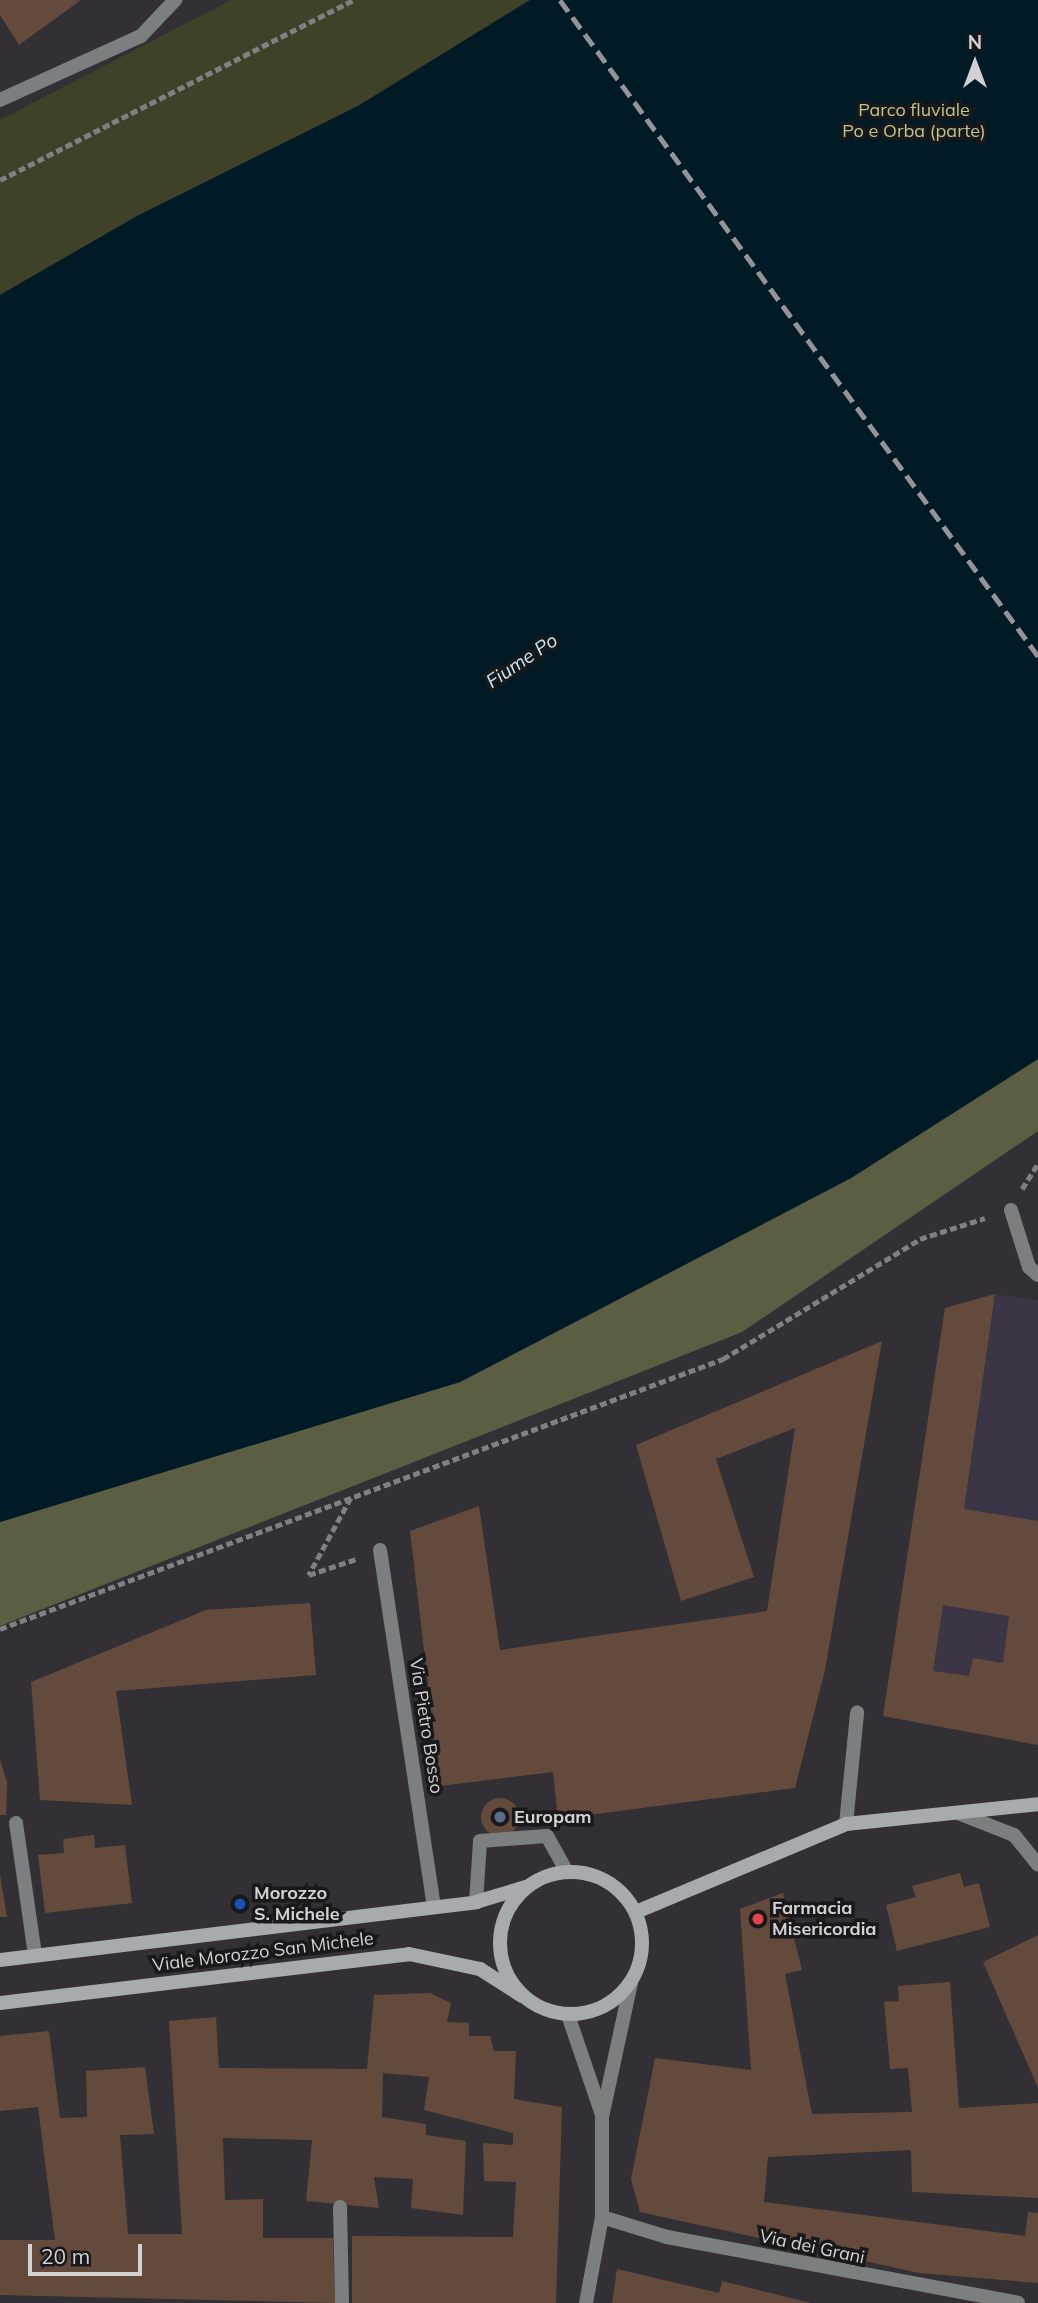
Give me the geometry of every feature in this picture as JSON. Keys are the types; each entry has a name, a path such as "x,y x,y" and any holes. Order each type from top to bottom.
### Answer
{"main road":[{"path":"636,1912 846,1824 946,1811 1038,1804"},
{"path":"567,1872 607,1881 636,1912 641,1960 631,1983 592,2012 568,2015 522,1996 507,1977 500,1941 510,1905 526,1887 567,1872"},
{"name":"Viale Morozzo San Michele","path":"0,1959 476,1902 526,1887"},
{"name":"Viale Morozzo San Michele","path":"0,2003 409,1954 480,1969 522,1996"}],"street":[{"path":"0,100 141,36 175,0"},
{"path":"1011,1210 1029,1267 1038,1275"},
{"name":"Via Pietro Bosso","path":"380,1550 434,1907"},
{"path":"846,1824 857,1713"},
{"path":"946,1811 985,1819 1014,1835 1036,1857"},
{"path":"16,1823 35,1955"},
{"path":"476,1902 480,1841 547,1836 567,1872"},
{"path":"586,2303 602,2217 603,2117 631,1983"},
{"path":"568,2015 603,2117"},
{"path":"340,2207 342,2303"},
{"name":"Via dei Grani","path":"602,2217 667,2237 1018,2303"}],"path":[{"path":"0,180 353,0"},
{"path":"0,1629 723,1359 920,1239 1011,1210"},
{"path":"352,1498 309,1576 380,1550"}],"shaded area":[{"path":"995,1294 1038,1300 1038,1745 883,1716 945,1308"}],"green space":[{"path":"231,0 531,0 358,106 137,216 0,295 0,120"},
{"path":"1038,1059 1038,1131 742,1332 0,1626 0,1522 460,1382 851,1178"}],"water":[{"name":"Fiume Po","path":"530,0 1038,0 1038,1059 851,1178 460,1382 0,1522 0,295 137,216 358,106"}],"building":[{"path":"0,0 81,0 19,45 0,15"},
{"path":"995,1294 964,1509 1038,1521 1038,1745 883,1716 945,1308","holes":["943,1605 1009,1616 1003,1663 973,1658 969,1676 933,1671"]},
{"path":"882,1341 825,1670 795,1788 558,1819 553,1772 440,1786 410,1531 479,1506 500,1650 767,1611 795,1428 716,1459 754,1577 681,1601 636,1445"},
{"path":"310,1603 316,1675 116,1691 132,1805 40,1800 31,1682 206,1610"},
{"path":"0,1760 7,1782 6,1815 0,1815"},
{"path":"500,1798 513,1804 519,1817 513,1830 500,1836 487,1830 481,1817 487,1804"},
{"path":"94,1835 95,1848 125,1845 132,1903 45,1913 38,1855 64,1853 63,1839"},
{"path":"960,1873 964,1887 979,1883 990,1927 897,1951 886,1905 916,1897 912,1886"},
{"path":"0,1875 7,1917 0,1917"},
{"path":"783,1893 802,1970 785,1974 812,2114 912,2112 908,2068 890,2069 884,2002 899,2001 898,1986 950,1982 959,2108 1038,2103 1038,2198 912,2192 911,2150 768,2157 764,2202 1025,2236 1028,2212 1038,2213 1038,2283 919,2273 640,2212 631,2179 655,2058 751,2070 740,1909"},
{"path":"1038,1935 1038,2088 983,1962"},
{"path":"430,1993 451,2003 447,2022 469,2023 469,2036 490,2036 494,2051 516,2051 514,2099 562,2107 556,2303 352,2303 352,2236 513,2237 516,2182 484,2181 483,2143 513,2145 513,2133 424,2110 429,2077 383,2073 382,2117 426,2124 426,2135 466,2141 463,2215 411,2208 413,2179 374,2177 379,2208 306,2201 312,2140 223,2138 225,2200 263,2199 263,2238 333,2238 335,2303 0,2295 0,2240 55,2240 38,2107 0,2111 0,2036 49,2031 60,2118 87,2117 86,2071 145,2067 154,2134 120,2135 128,2234 182,2234 169,2021 216,2017 219,2068 367,2069 374,1995"},
{"path":"617,2269 719,2293 722,2281 811,2303 612,2303"}],"railway":[{"path":"560,0 1038,656"}],"place":[{"name":"Europam","path":"500,1817"},
{"name":"Morozzo S. Michele","path":"240,1904"},
{"name":"Farmacia Misericordia","path":"758,1919"}],"park label":[{"name":"Parco fluviale Po e Orba (parte)","path":"914,121"}]}
